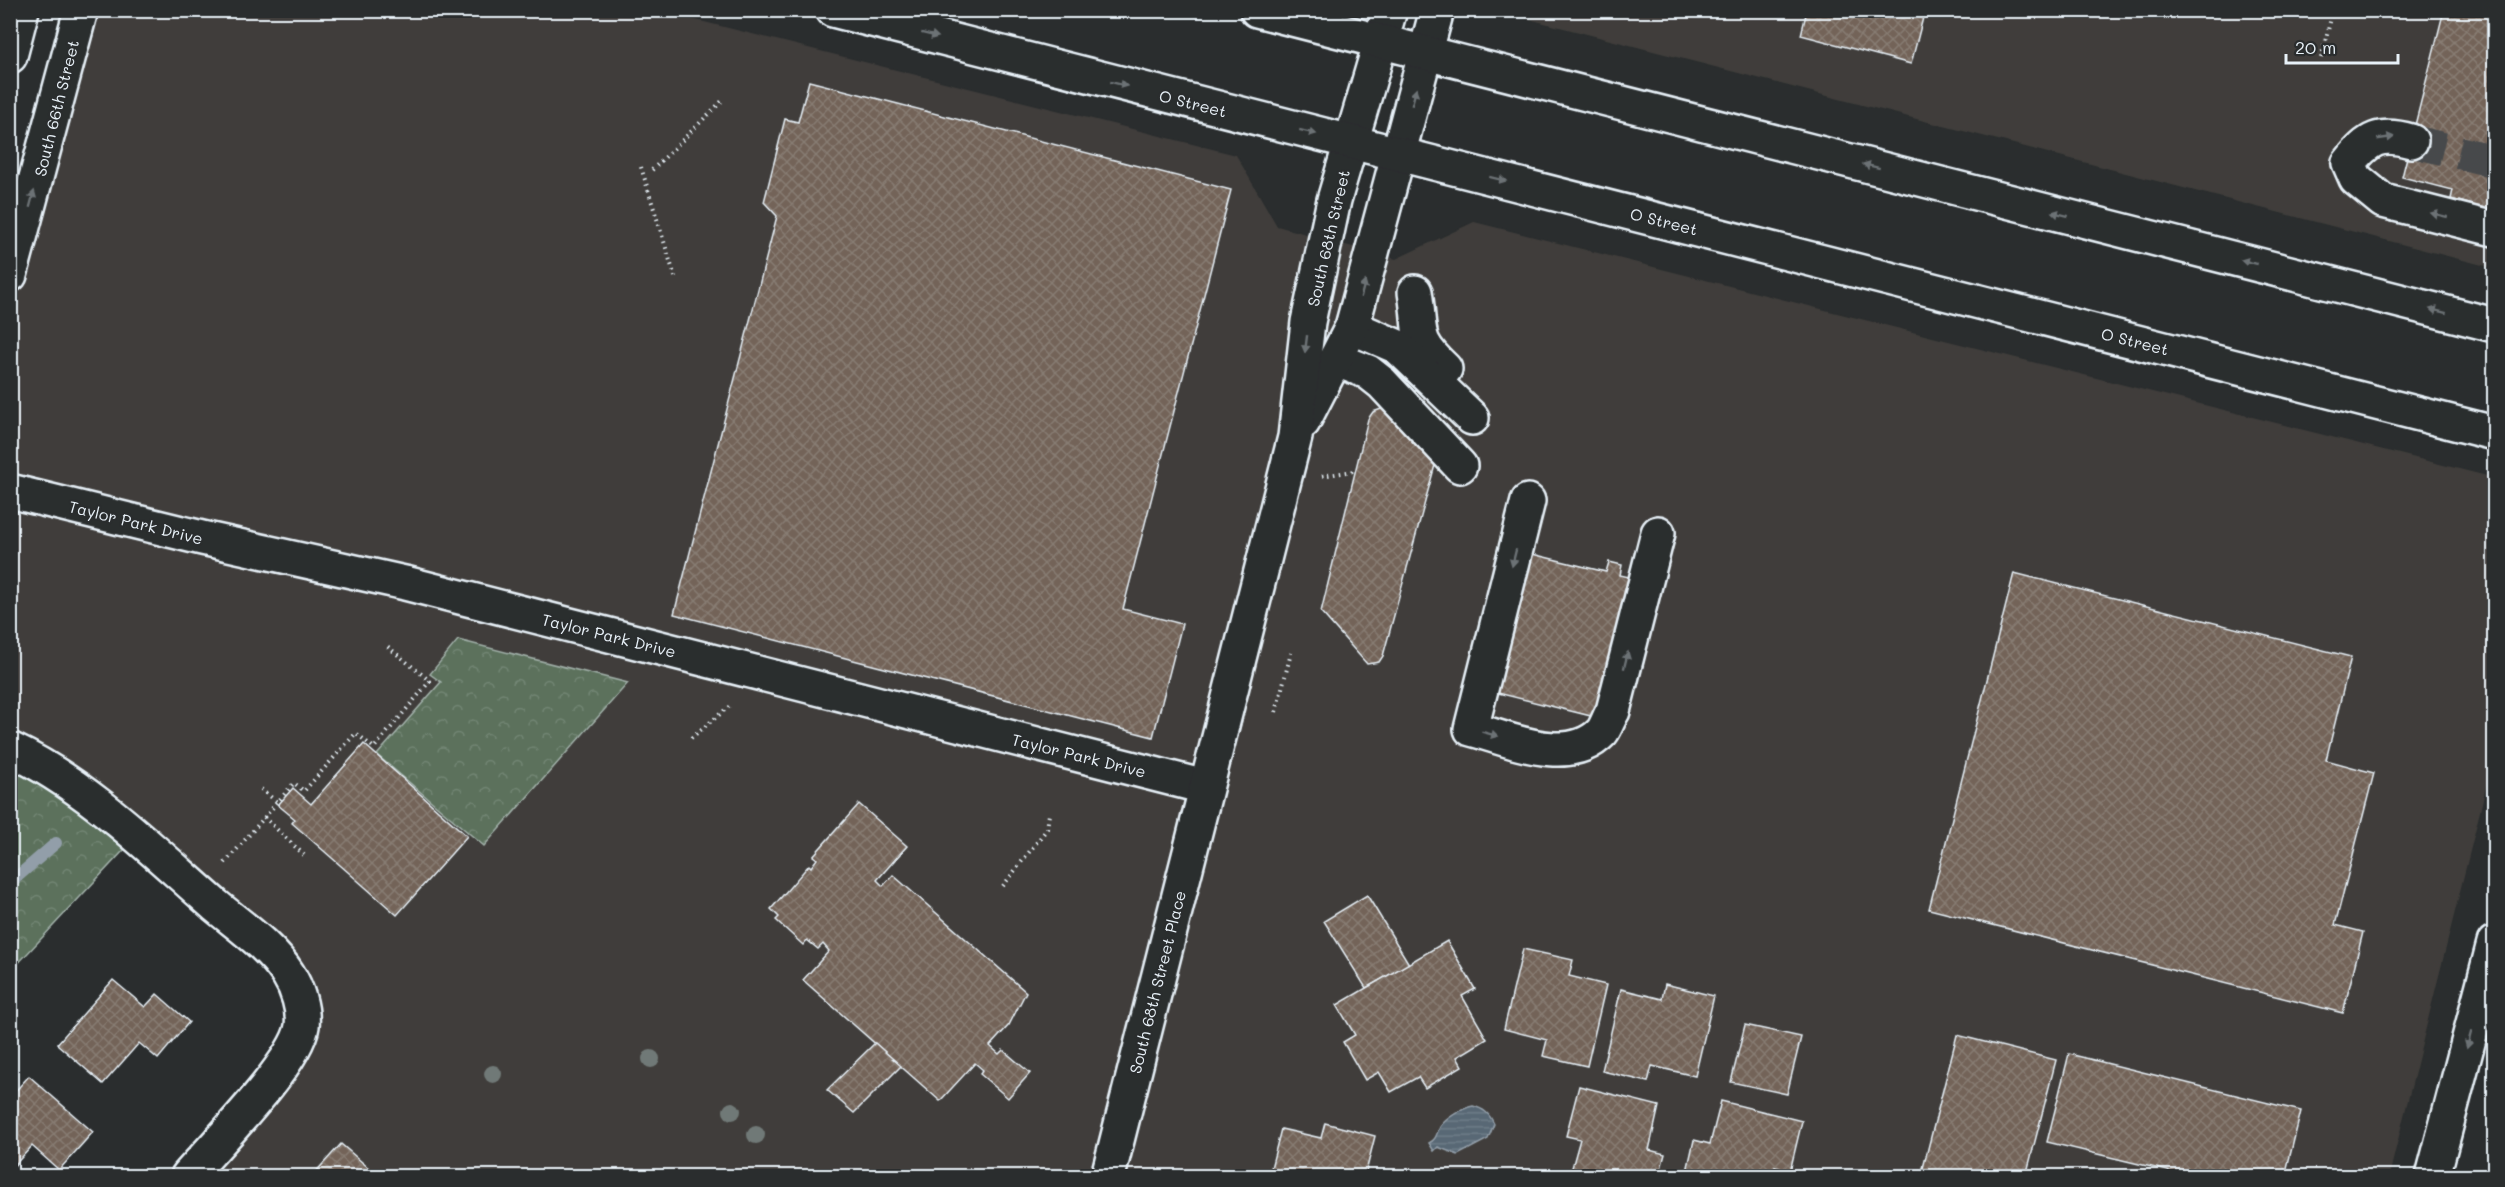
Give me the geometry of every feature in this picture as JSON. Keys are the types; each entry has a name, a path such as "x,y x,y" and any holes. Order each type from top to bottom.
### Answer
{"main road":[{"path":"10,56 22,10"},
{"name":"South 66th Street","path":"10,275 81,10"},
{"name":"O Street","path":"833,10 2494,433"},
{"path":"1257,10 1425,55 2494,325"},
{"name":"South 68th Street","path":"1205,787 1295,437 1308,322 1334,200 1390,10"},
{"name":"South 68th Street","path":"1295,437 1345,343 1400,154 1437,10"},
{"path":"2411,141 2391,135 2366,142 2349,163 2356,179 2383,201 2494,229"},
{"path":"1415,292 1420,341 1469,432"},
{"path":"1345,343 1368,372 1382,383 1469,432"},
{"path":"1345,343 1398,347 1469,432"},
{"name":"Taylor Park Drive","path":"10,491 202,538 405,583 1205,787"},
{"path":"1528,501 1471,729 1545,748 1575,749 1602,732 1613,711 1658,533"},
{"path":"10,748 68,783 274,956 288,973 301,1007 302,1026 286,1063 188,1176"},
{"name":"South 68th Street Place","path":"1108,1176 1205,787"},
{"path":"2433,1176 2494,943"}],"path":[{"path":"2321,58 2333,10"},
{"path":"652,170 724,99"},
{"path":"641,167 675,277"},
{"path":"225,863 294,783 304,791 356,733 374,748 430,681 387,646"},
{"path":"1276,712 1291,653"},
{"path":"691,738 734,702"},
{"path":"261,789 277,802"},
{"path":"1003,886 1047,829 1050,814"},
{"path":"264,818 304,855"}],"shaded area":[{"path":"81,11 660,11 1236,155 1277,226 1396,259 1474,222 2491,477 2494,482 2494,755 2389,1176 188,1176 286,1063 296,988 11,749 10,275"},
{"path":"1498,11 2494,11 2494,268"}],"green space":[{"path":"458,640 628,683 484,846 377,755 441,682 430,674"},
{"path":"10,749 136,837 11,971 10,971"}],"water":[{"path":"1473,1106 1486,1112 1494,1124 1488,1139 1458,1155 1438,1147 1434,1151 1429,1143 1435,1138 1446,1120"}],"building":[{"path":"1807,10 1925,10 1911,64 1801,35"},
{"path":"2444,10 2494,10 2494,211 2451,199 2453,190 2402,177"},
{"path":"809,81 1231,190 1123,609 1182,624 1153,737 674,614 777,216 764,202 785,119 798,122"},
{"path":"1384,408 1434,460 1435,465 1383,656 1379,662 1367,664 1321,612 1368,419 1373,412"},
{"path":"1528,553 1606,572 1609,562 1622,565 1620,575 1629,577 1595,717 1494,692"},
{"path":"2014,573 2351,657 2326,760 2374,773 2335,925 2363,932 2343,1013 1929,909"},
{"path":"364,744 467,836 397,915 292,823 295,819 278,805 293,788 311,804"},
{"path":"859,804 907,846 877,880 883,886 893,875 1026,992 1009,1025 990,1046 999,1054 1003,1050 1030,1073 1008,1098 980,1074 983,1070 975,1063 940,1101 803,980 829,951 823,944 818,949 807,940 803,945 776,920 779,917 771,909 809,865 811,867 817,859 813,856"},
{"path":"1367,895 1409,964 1366,988 1324,921"},
{"path":"1447,941 1475,989 1462,996 1487,1039 1457,1057 1462,1066 1425,1088 1418,1077 1391,1092 1379,1072 1365,1080 1343,1042 1355,1035 1337,1005"},
{"path":"1523,949 1573,960 1569,976 1606,985 1587,1066 1543,1056 1547,1040 1504,1029"},
{"path":"113,980 145,1007 157,994 189,1022 158,1059 139,1043 103,1084 57,1044"},
{"path":"1665,984 1714,996 1695,1076 1652,1066 1648,1082 1602,1071 1621,989 1662,999"},
{"path":"1745,1025 1801,1037 1787,1094 1731,1082"},
{"path":"1957,1035 2056,1060 2026,1176 1921,1176"},
{"path":"875,1043 901,1066 854,1113 827,1090"},
{"path":"2069,1054 2301,1111 2285,1176 2189,1176 2047,1142"},
{"path":"29,1076 93,1132 59,1170 32,1146 10,1170 10,1097"},
{"path":"1579,1086 1659,1106 1649,1150 1665,1154 1659,1176 1570,1175 1580,1139 1566,1136"},
{"path":"1721,1101 1802,1121 1790,1171 1775,1167 1772,1176 1686,1176 1694,1140 1710,1144"},
{"path":"1325,1123 1375,1136 1365,1176 1269,1176 1281,1129 1321,1138"},
{"path":"341,1144 378,1176 312,1176"}],"waterway":[{"path":"10,883 56,843"}],"tunnel":[{"path":"2411,141 2494,161"}]}
